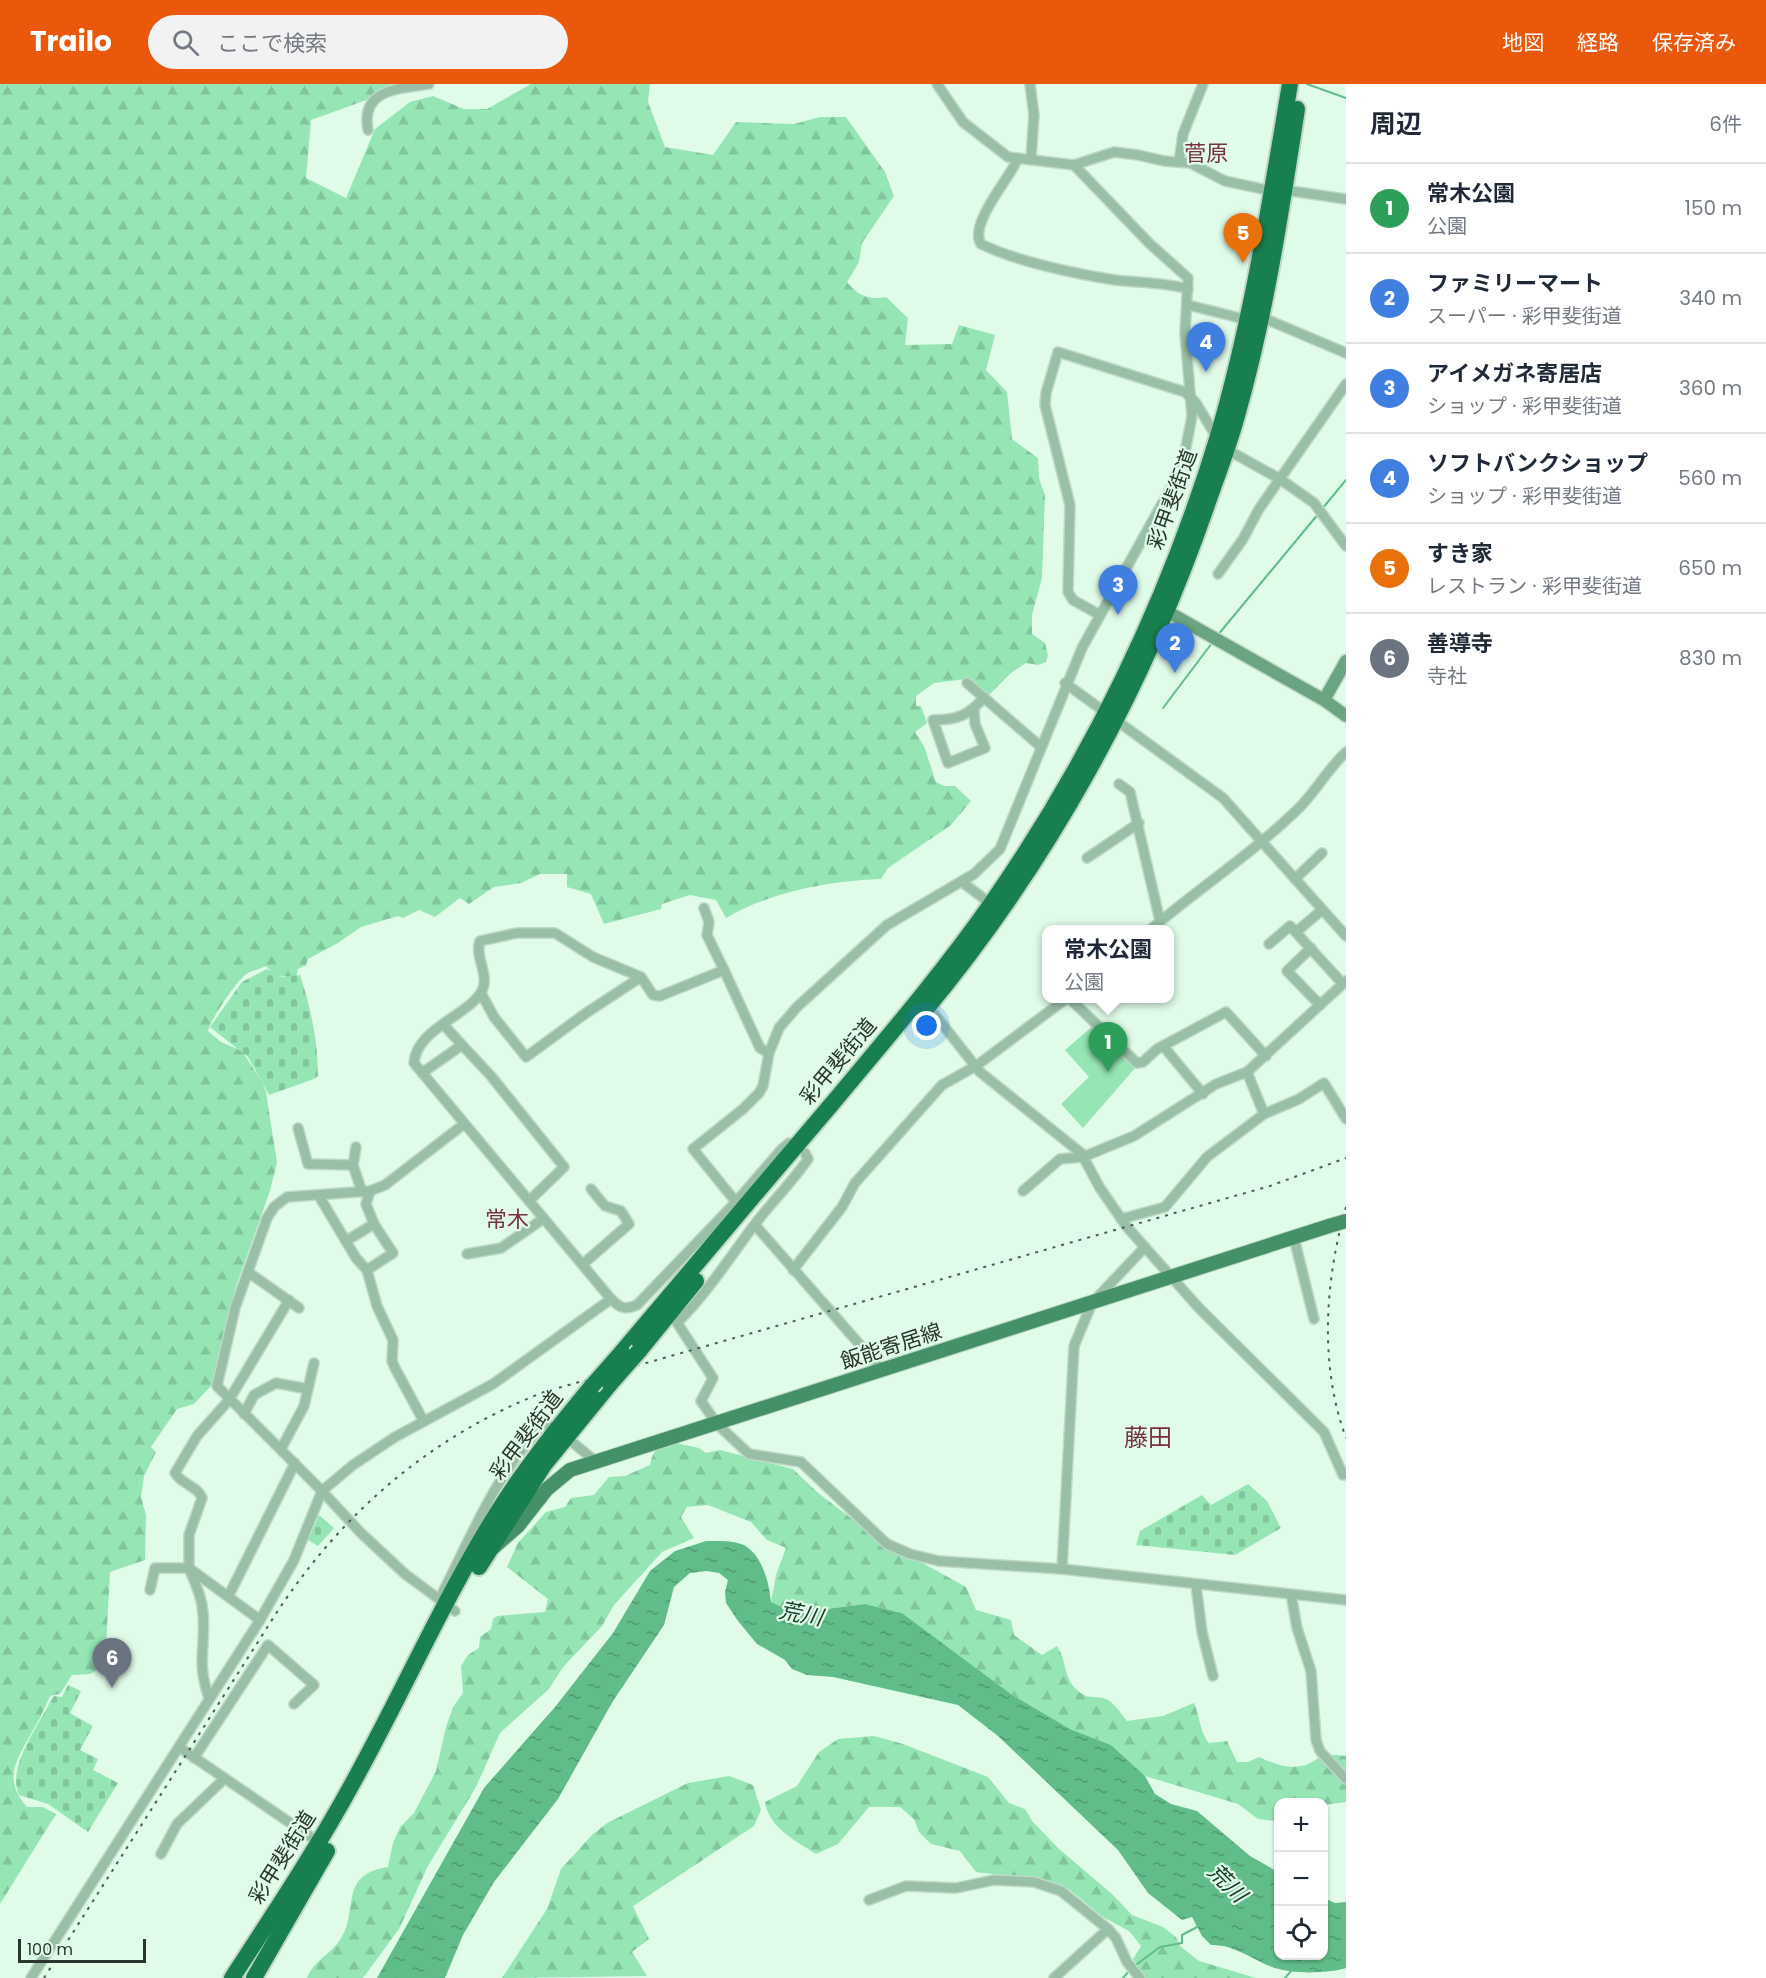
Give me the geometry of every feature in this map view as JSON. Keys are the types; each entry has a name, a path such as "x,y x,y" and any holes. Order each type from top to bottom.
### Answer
{"highway":[{"name":"彩甲斐街道","path":"1278,191 1290,84"},
{"name":"彩甲斐街道","path":"483,1548 524,1473 592,1386 928,1006 1013,893 1062,816 1162,608 1222,444 1255,319 1278,191 1301,84"},
{"name":"彩甲斐街道","path":"232,1978 296,1890 323,1846 447,1604 483,1548 544,1465 802,1148 991,904 1112,715"},
{"name":"彩甲斐街道","path":"254,1978 279,1939 296,1890"},
{"path":"242,1978 296,1890"}],"main road":[{"name":"飯能寄居線","path":"483,1548 507,1538 556,1480 570,1470 1346,1221"}],"street":[{"path":"368,130 366,117 373,102 386,90 429,84"},
{"path":"937,84 963,122 1008,157 1074,165 1114,152 1190,163 1225,181 1278,191 1346,199"},
{"path":"1030,84 1034,115 1031,158"},
{"path":"1179,162 1182,134 1203,84"},
{"path":"1018,158 990,202 979,232 981,244 1003,254 1035,263 1113,279 1188,289"},
{"path":"736,1202 693,1149 743,1109 759,1093 764,1086 769,1053 779,1028 796,1007 887,925 962,882 988,863 1000,849 1013,822 1065,683 1173,484 1184,457 1191,427 1191,396 1185,333 1188,289 1184,273 1150,244 1074,165"},
{"path":"1188,305 1255,319 1346,353"},
{"path":"1100,615 1073,600 1068,592 1070,505 1046,405 1046,393 1058,351 1191,396 1222,444 1280,479 1314,503 1346,546"},
{"path":"1218,574 1346,384"},
{"path":"1162,608 1324,700 1346,716"},
{"path":"1324,700 1346,661"},
{"path":"967,683 1041,747"},
{"path":"1065,683 1223,798 1346,936"},
{"path":"974,710 975,724 985,748 948,763 933,720 961,718 974,710 984,698"},
{"path":"1156,925 1263,842 1302,805 1328,768 1346,752"},
{"path":"1119,784 1130,792 1160,921"},
{"path":"1087,858 1139,823"},
{"path":"1295,879 1322,853"},
{"path":"962,882 991,904"},
{"path":"704,908 709,922 707,935 760,1048 769,1053"},
{"path":"1296,932 1322,910"},
{"path":"1023,1191 1060,1159 1083,1157 1134,1136 1216,1084 1247,1072 1345,982 1290,926 1269,944"},
{"path":"724,970 660,996 653,995 641,977 593,957 555,933 517,933 480,941 478,947 484,979 481,993 417,1048 414,1055 414,1063 464,1125 619,1307 628,1309 652,1298 781,1150 789,1143 802,1148 808,1159 800,1171 755,1225 731,1260 676,1320 713,1378 700,1401 717,1424 749,1454 801,1462 832,1494 896,1550 939,1561 1062,1569 1346,1600"},
{"path":"1311,948 1287,970 1320,1005"},
{"path":"481,993 494,1017 526,1056 586,1012 641,977"},
{"path":"793,1270 842,1207 855,1183 942,1085 976,1066 1063,1003"},
{"path":"1072,1003 1137,1063 1143,1062 1164,1047 1226,1012 1266,1056"},
{"path":"928,1006 976,1066 1083,1157 1121,1219 1206,1315 1324,1432 1343,1474 1346,1473"},
{"path":"443,1024 491,1076 564,1167 529,1201"},
{"path":"422,1073 462,1045"},
{"path":"1164,1047 1203,1094"},
{"path":"1247,1072 1264,1114"},
{"path":"1121,1219 1165,1207 1207,1157 1264,1114 1299,1099 1324,1083 1346,1119"},
{"path":"464,1125 385,1185 366,1192 287,1197 274,1207 267,1218 235,1308 217,1386 383,1554 447,1604 481,1514 509,1466 541,1427 551,1426"},
{"path":"298,1128 308,1164 353,1166"},
{"path":"356,1147 353,1166 366,1192 366,1204 374,1224 393,1253 367,1270"},
{"path":"583,1264 629,1224 621,1211 605,1206 591,1189"},
{"path":"319,1196 356,1258 367,1270 377,1306 393,1340 392,1361 423,1420"},
{"path":"467,1254 501,1248 543,1219"},
{"path":"346,1241 374,1224"},
{"path":"755,1225 882,1370"},
{"path":"1294,1238 1314,1318"},
{"path":"1062,1569 1070,1368 1074,1346 1092,1303 1145,1247"},
{"path":"248,1272 299,1308"},
{"path":"31,1978 260,1620 294,1560 322,1491 353,1465 423,1420 493,1384 611,1299"},
{"path":"209,1698 202,1679 200,1656 203,1629 201,1598 189,1568 189,1535 202,1498 199,1490 178,1478 175,1473 196,1436 229,1400 289,1300"},
{"path":"281,1449 298,1421 314,1363"},
{"path":"244,1414 254,1395 276,1383 308,1389"},
{"path":"571,1441 595,1461"},
{"path":"229,1595 295,1463"},
{"path":"150,1590 155,1568 189,1568 229,1595 260,1620"},
{"path":"1196,1585 1202,1632 1213,1676"},
{"path":"1291,1594 1302,1650 1311,1671 1320,1751 1346,1779"},
{"path":"194,1758 268,1645 314,1685 294,1704"},
{"path":"179,1747 323,1846"},
{"path":"161,1854 177,1824 224,1779"},
{"path":"868,1900 906,1886 956,1888 994,1880 1034,1882 1061,1891 1108,1929 1116,1938 1127,1962 1140,1978"},
{"path":"1054,1978 1108,1929"}],"green space":[{"path":"0,84 411,84 311,120 306,178 346,198 375,129 410,102 433,96 464,109 487,109 531,84 650,84 648,102 665,147 713,155 736,122 794,124 820,117 846,117 885,172 894,196 862,243 859,262 847,282 864,296 886,297 908,318 905,345 952,344 959,325 995,335 986,370 1007,392 1012,439 1038,458 1039,478 1045,496 1042,578 1032,615 1032,634 1045,643 1048,655 1046,662 1038,665 1026,663 1011,673 988,696 967,679 934,683 916,696 916,706 921,706 927,723 915,732 924,746 936,782 944,786 955,786 971,801 951,825 888,868 881,879 841,882 801,889 762,901 726,918 716,900 690,895 662,904 661,909 604,924 591,894 567,887 567,874 540,874 521,883 494,887 469,904 460,898 435,917 419,910 403,918 398,916 361,927 338,943 308,959 306,965 298,969 296,978 275,975 266,966 248,973 238,982 219,1009 208,1031 221,1042 242,1051 266,1092 277,1163 269,1194 236,1286 212,1385 194,1404 177,1409 151,1447 156,1452 144,1476 141,1497 146,1515 145,1560 110,1572 105,1666 90,1674 72,1675 60,1694 50,1696 18,1759 14,1777 19,1796 27,1807 43,1807 56,1814 0,1904"},
{"path":"267,969 282,977 300,975 313,1025 318,1076 269,1095 248,1057 210,1027 242,982"},
{"path":"1093,1026 1136,1067 1083,1128 1061,1104 1089,1077 1065,1050"},
{"path":"671,1442 699,1448 706,1453 720,1450 793,1469 817,1492 899,1555 919,1561 966,1587 976,1610 1011,1620 1014,1635 1042,1655 1057,1646 1072,1685 1086,1696 1110,1701 1127,1721 1163,1716 1194,1703 1206,1739 1209,1743 1227,1741 1237,1762 1248,1762 1259,1757 1292,1767 1308,1764 1323,1754 1346,1756 1346,1802 1328,1804 1328,1798 1274,1798 1274,1821 1258,1819 1238,1804 1145,1776 1111,1745 1070,1729 1011,1694 902,1613 865,1604 796,1613 771,1602 776,1575 786,1548 767,1540 751,1522 708,1505 687,1507 681,1517 694,1538 662,1552 614,1605 602,1626 563,1667 549,1689 500,1733 476,1787 428,1866 399,1929 363,1978 307,1978 316,1964 337,1944 344,1932 355,1887 361,1878 372,1871 388,1867 393,1843 400,1827 414,1813 436,1771 446,1727 453,1707 463,1693 461,1666 468,1655 479,1648 480,1637 491,1629 493,1619 497,1616 545,1612 548,1599 507,1567 518,1543 546,1512 565,1507 571,1498 594,1495 609,1477 625,1476 650,1465 656,1450"},
{"path":"1248,1484 1267,1501 1281,1528 1235,1555 1136,1545 1140,1531 1202,1495 1211,1505"},
{"path":"319,1515 334,1528 318,1546 308,1540"},
{"path":"68,1685 81,1691 70,1713 93,1726 80,1750 98,1759 93,1770 118,1783 88,1832 48,1804 19,1795 16,1784 20,1761 31,1737 54,1696 62,1697"},
{"path":"874,1736 903,1744 988,1777 1009,1803 1025,1809 1032,1821 1059,1849 1111,1893 1132,1915 1163,1927 1176,1937 1180,1946 1199,1961 1256,1978 1145,1978 1133,1959 1141,1946 1129,1931 1103,1917 1070,1890 1043,1880 976,1872 960,1851 931,1844 919,1832 914,1819 900,1807 869,1807 838,1844 816,1854 784,1833 772,1819 765,1802 797,1786 819,1752 838,1739"},
{"path":"729,1776 753,1785 761,1810 754,1826 633,1906 649,1939 632,1952 647,1976 502,1978 547,1909 561,1869 592,1835 607,1823 688,1783"}],"water":[{"name":"荒川","path":"706,1541 735,1542 744,1545 756,1556 764,1570 771,1602 796,1613 865,1604 902,1613 1011,1694 1070,1729 1111,1745 1145,1776 1155,1794 1171,1804 1197,1811 1250,1856 1274,1870 1274,1960 1328,1960 1328,1900 1335,1903 1346,1902 1346,1968 1319,1972 1288,1971 1272,1967 1234,1949 1211,1945 1202,1936 1192,1917 1182,1920 1148,1893 1118,1850 998,1736 958,1705 833,1677 807,1675 792,1669 785,1660 757,1644 726,1603 725,1592 728,1580 719,1573 707,1571 690,1573 674,1587 664,1625 613,1701 558,1799 494,1882 463,1935 445,1978 377,1978 484,1788 555,1707 613,1633 650,1571 675,1551"}],"waterway":[{"path":"1307,84 1346,98"},
{"path":"1322,509 1346,480"},
{"path":"1217,636 1319,513"},
{"path":"1163,708 1212,643"},
{"path":"1133,1967 1160,1947 1182,1943 1182,1935 1199,1926"},
{"path":"1123,1978 1129,1971"},
{"path":"1285,1978 1291,1971"}],"railway":[{"path":"44,1978 277,1612 303,1575 331,1541 393,1481 428,1454 464,1431 544,1392 1270,1186 1346,1158"},
{"path":"1346,1207 1333,1264 1328,1322 1332,1381 1337,1410 1346,1438"}],"place":[{"name":"すき家","path":"1243,263"},
{"name":"ソフトバンクショップ","path":"1206,372"},
{"name":"アイメガネ寄居店","path":"1118,615"},
{"name":"ファミリーマート","path":"1175,673"},
{"name":"常木公園","path":"1108,1072"},
{"name":"善導寺","path":"112,1688"}],"district":[{"name":"菅原","path":"1206,153"},
{"name":"常木","path":"507,1219"},
{"name":"藤田","path":"1148,1437"}]}
